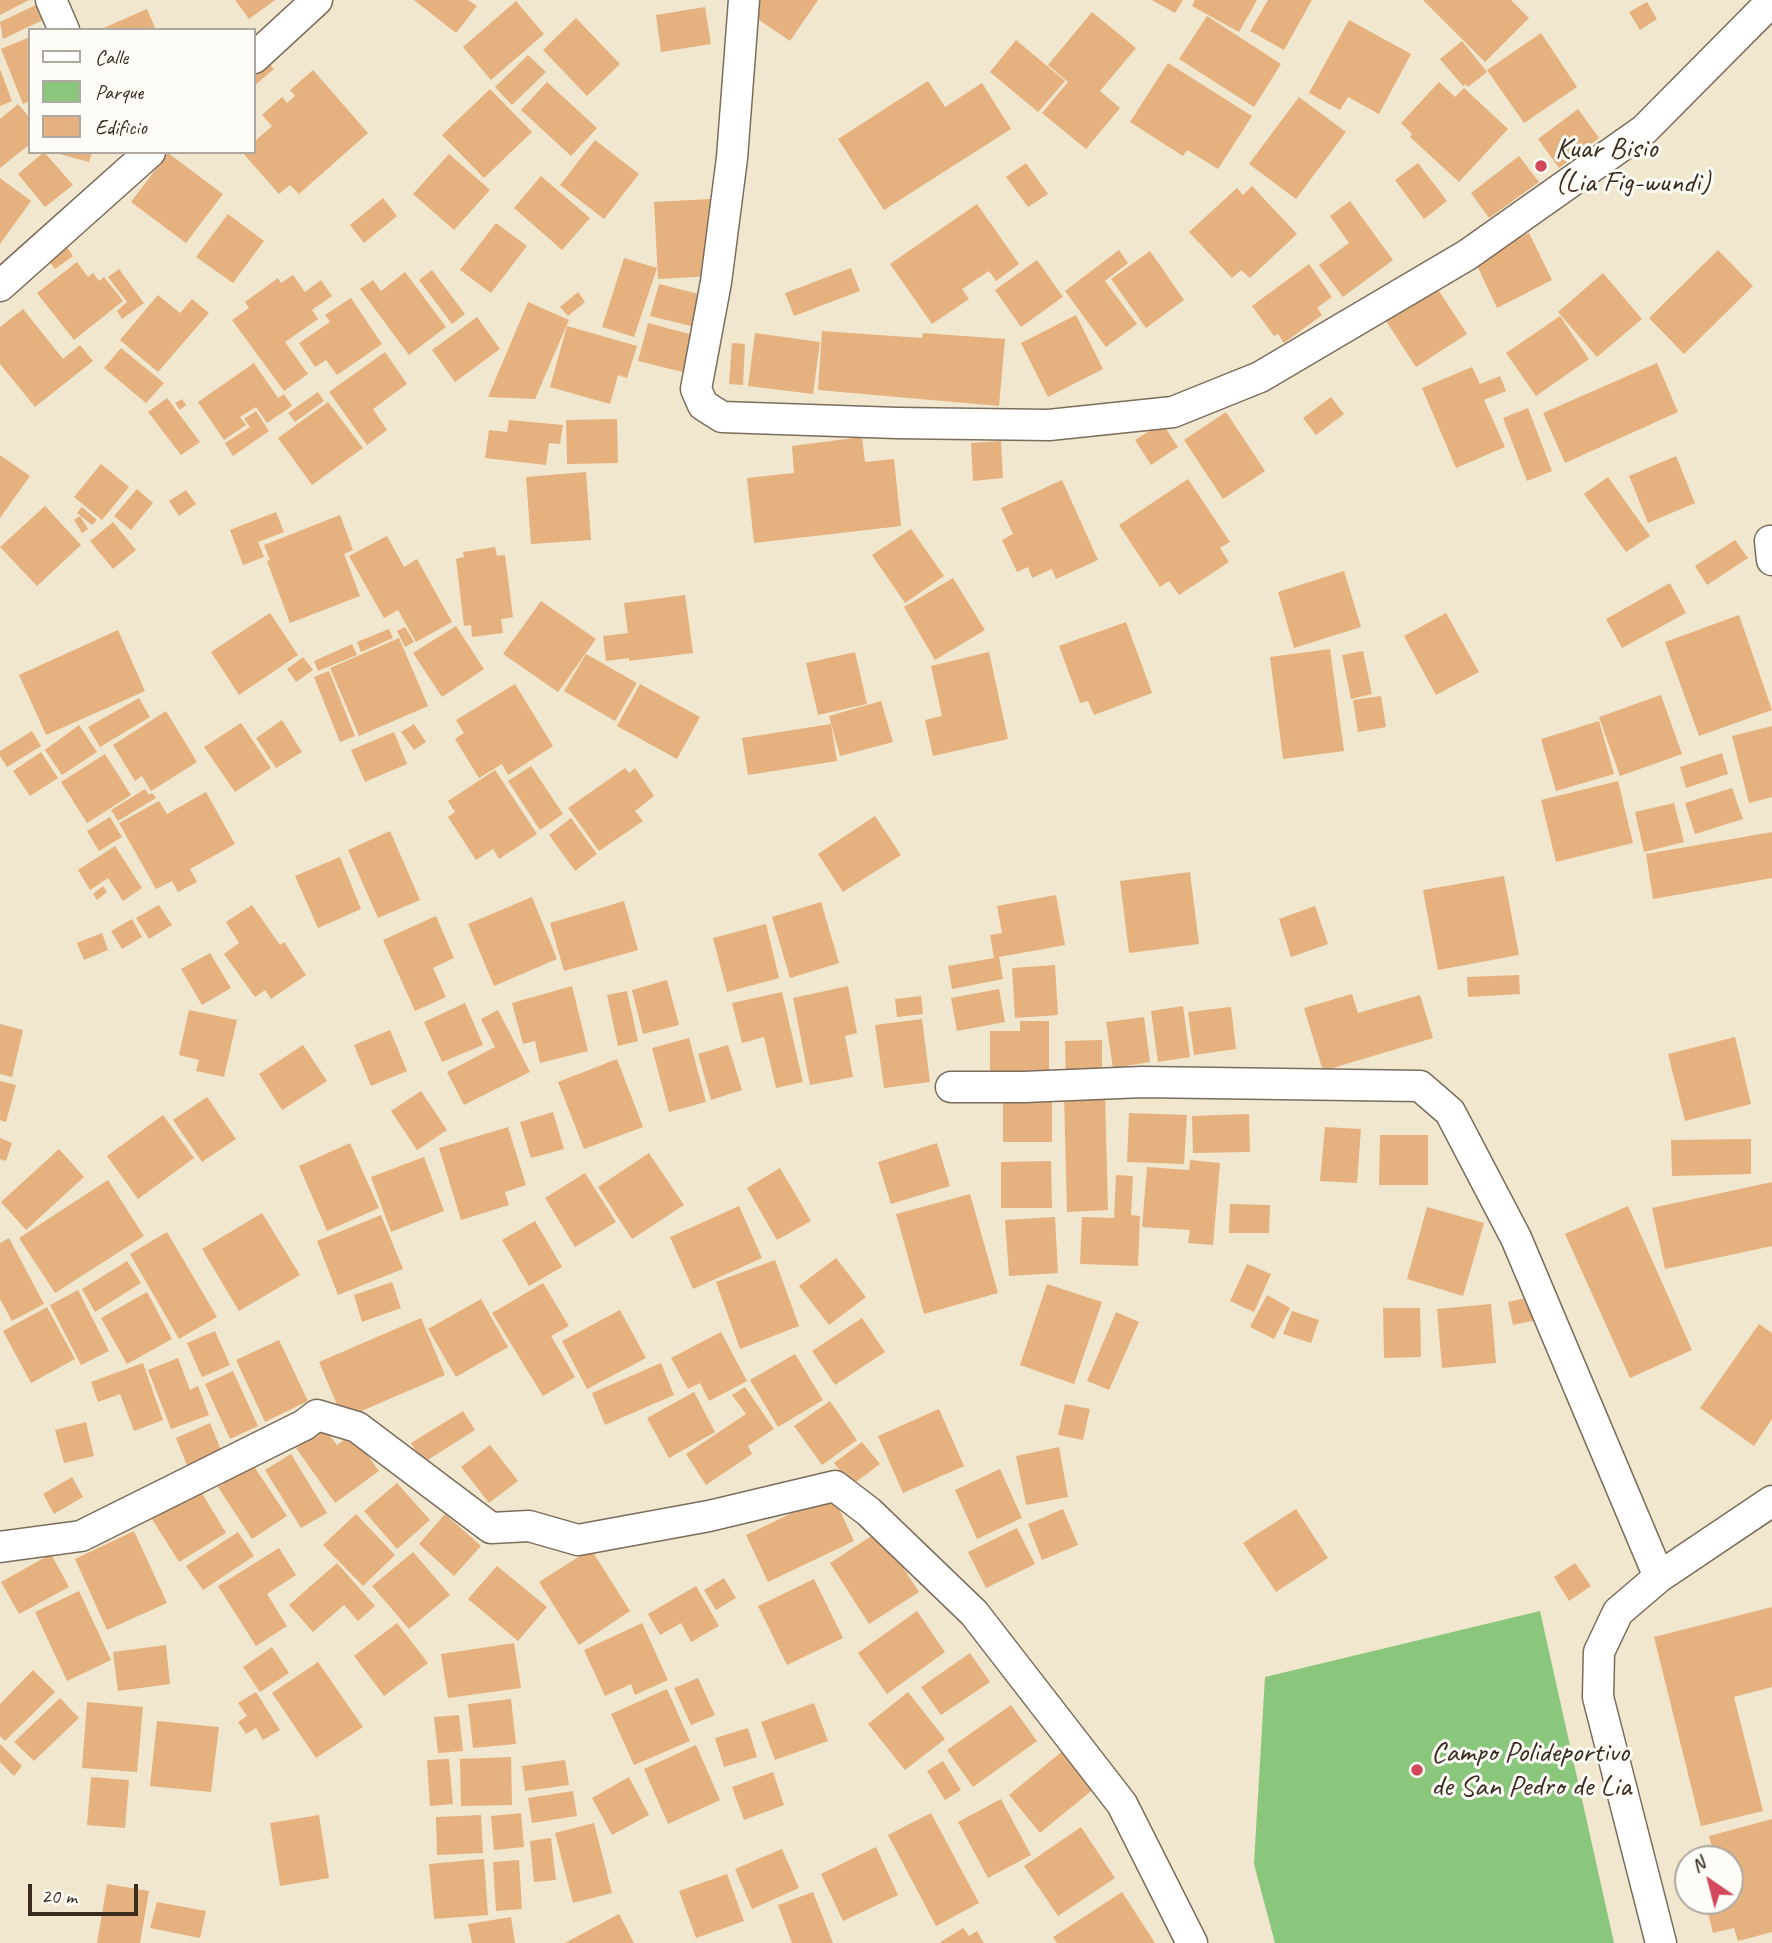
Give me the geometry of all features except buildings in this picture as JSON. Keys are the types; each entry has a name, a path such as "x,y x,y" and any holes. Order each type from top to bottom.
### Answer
{"street":[{"path":"51,0 63,28"},
{"path":"256,56 317,0"},
{"path":"744,0 732,158 716,282 696,388 703,405 722,418 1049,425 1173,412 1259,377 1467,256 1644,130 1772,1"},
{"path":"0,286 123,162 145,154"},
{"path":"951,1087 1142,1082 1420,1086 1450,1112 1516,1238 1659,1577"},
{"path":"0,1548 81,1536 304,1425 317,1415 357,1427 491,1528 529,1526 578,1540 709,1516 835,1486 869,1512 974,1613 1122,1804 1192,1943"},
{"path":"1661,1943 1598,1697 1599,1652 1618,1612 1659,1577 1772,1501"}],"green space":[{"name":"Campo Polideportivo de San Pedro de Lia","path":"1540,1611 1614,1943 1275,1943 1254,1864 1265,1677"}],"place":[{"name":"Kuar Bisio (Lia Fig-wundi)","path":"1541,166"},
{"name":"Campo Polideportivo de San Pedro de Lia","path":"1417,1770"}]}
